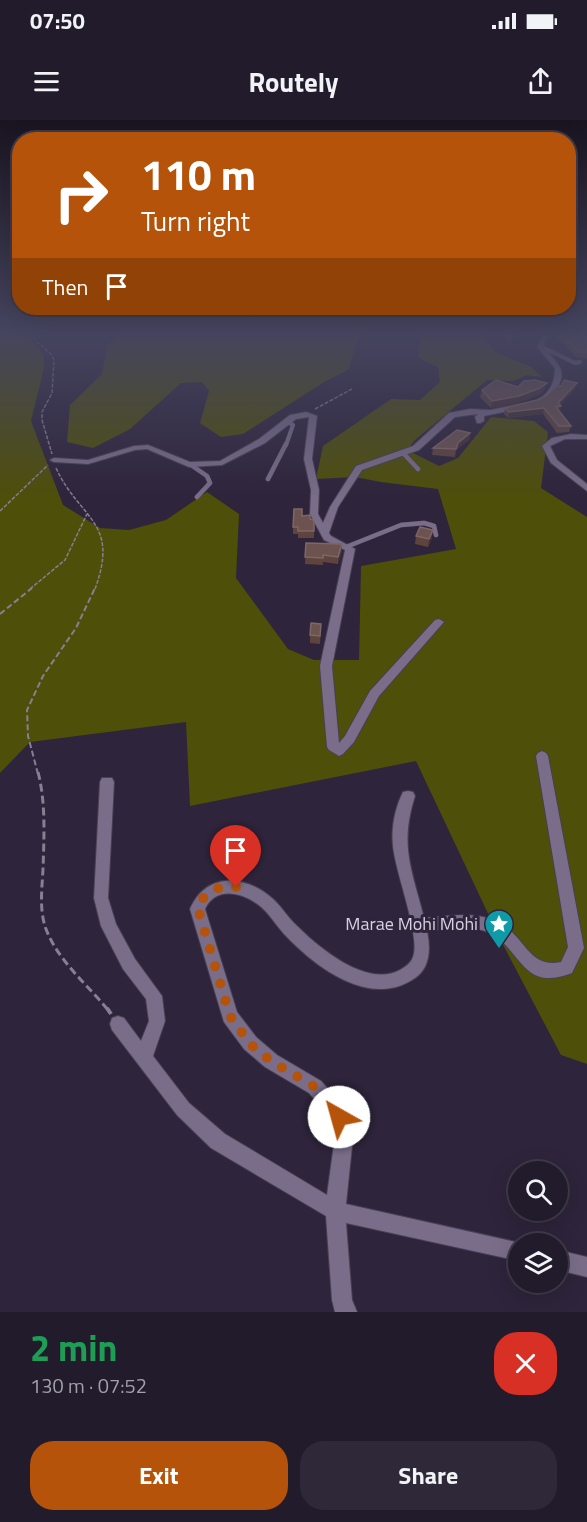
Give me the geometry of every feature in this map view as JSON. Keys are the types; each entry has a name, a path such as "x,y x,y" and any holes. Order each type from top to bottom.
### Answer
{"street":[{"path":"540,401 555,388"},
{"path":"480,421 479,417 482,414 530,404"},
{"path":"324,534 334,507 359,468 416,448 438,430 448,417 464,412 489,412"},
{"path":"54,459 88,462 134,448 148,447 191,465 209,465 231,459 300,414 313,416 308,459 315,490 310,518 324,534 350,549 348,569 326,666 333,747 339,751 344,747 374,694 439,622"},
{"path":"587,436 560,438 546,446 554,461 587,488"},
{"path":"418,925 462,923 490,926 506,934 530,966 540,971 554,972 566,968 576,948 542,756"},
{"path":"107,782 101,898 109,926 129,964 154,996 157,1021 144,1057"},
{"path":"346,1312 342,1300 335,1211 345,1127 333,1107 315,1087 271,1061 250,1044 230,1016 198,909 201,900 208,892 217,887 236,887 266,902 308,949 324,961 370,982 387,982 411,973 422,955 418,925 399,847 400,822 408,796"},
{"path":"118,1024 183,1109 218,1141 335,1211 508,1249"},
{"path":"568,1262 587,1267"}],"lane":[{"path":"268,479 290,437 292,425 288,422"},
{"path":"404,454 418,469"},
{"path":"191,465 207,476 210,483 197,497"},
{"path":"346,547 363,542 387,530 417,523 434,526 436,535"}],"path":[{"path":"52,388 42,412 42,420 54,459 64,485 101,532 105,550 97,583 86,611 71,638 44,675 26,714 28,740 35,758 42,795 41,911 48,935 118,1024"},
{"path":"308,414 352,389"},
{"path":"0,511 13,496 38,477 54,459"},
{"path":"0,614 65,560 87,514"}],"shaded area":[{"path":"0,388 39,388 31,421 63,505 100,528 129,530 166,520 207,492 239,514 236,578 288,649 314,660 359,660 361,566 456,549 438,489 355,477 316,479 323,446 391,399 420,400 434,388 478,388 415,440 407,450 439,466 458,458 491,417 534,421 548,432 541,488 587,517 587,1064 561,1055 501,941 416,761 190,806 186,722 30,742 0,773"},
{"path":"88,388 176,388 130,429 93,448 67,442 70,405"},
{"path":"206,388 315,388 243,434 221,437 200,423 209,391"}],"building":[{"path":"485,388 541,388 519,396 492,401 482,390"},
{"path":"555,388 573,388 558,403 561,406 556,407 571,426 559,426 544,408 509,412 505,408 537,400"},
{"path":"457,430 470,433 458,443 456,449 433,448"},
{"path":"294,509 302,509 302,516 310,515 310,519 314,520 314,531 298,531 298,527 293,527"},
{"path":"420,527 433,530 429,539 416,536"},
{"path":"306,543 342,544 338,557 323,555 323,558 305,557"},
{"path":"311,623 321,624 320,636 310,635"}],"place":[{"name":"Marae Mohi Mohi","path":"499,950"}],"route":[{"path":"236,887 217,887 208,892 201,900 198,909 201,928 230,1016 250,1044 271,1061 315,1087 339,1117"}]}
